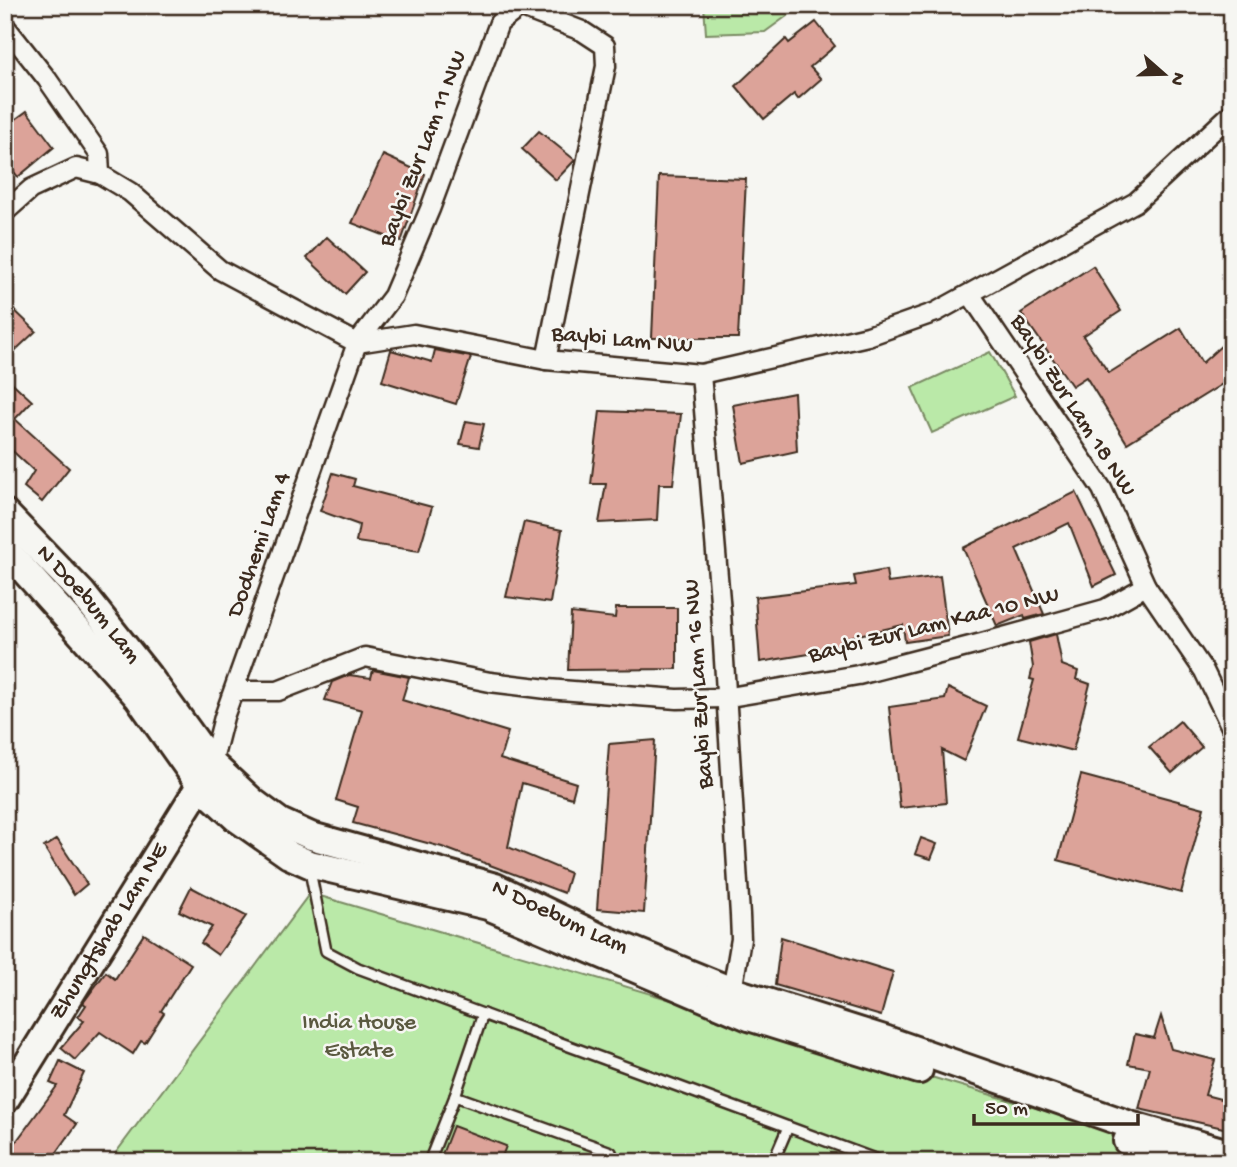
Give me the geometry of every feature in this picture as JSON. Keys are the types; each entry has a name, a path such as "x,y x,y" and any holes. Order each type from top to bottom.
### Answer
{"main road":[{"name":"N Doebum Lam","path":"5,513 82,593 152,681 206,775"},
{"name":"N Doebum Lam","path":"5,549 206,775 253,802 280,822 310,836 495,887 596,935 732,991 887,1040 1157,1134 1232,1154"},
{"path":"206,775 235,817 289,855 309,864 488,906 749,1017 955,1082 1180,1162"},
{"name":"Zhungtshab Lam NE","path":"5,1100 206,775"}],"street":[{"name":"Baybi Zur Lam 11 NW","path":"357,343 393,296 499,23 520,8 582,31 605,46 606,66 546,360"},
{"path":"5,26 47,79 99,154 100,174"},
{"name":"Baybi Lam NW","path":"357,343 414,334 546,360 701,374 868,337 936,312 970,295 1136,202 1232,113"},
{"path":"5,212 31,189 76,168 100,174 130,192 220,270 357,343"},
{"name":"Baybi Zur Lam 18 NW","path":"970,295 1102,489 1146,586 1204,671 1232,729"},
{"name":"Dodhemi Lam 4","path":"206,775 357,343"},
{"name":"Baybi Zur Lam 16 NW","path":"701,374 721,612 724,698 741,939 732,991"},
{"name":"Baybi Zur Lam Kaa 10 NW","path":"234,691 278,691 365,657 490,682 547,689 677,699 724,698 858,675 982,643 1105,609 1146,586"}],"lane":[{"path":"310,836 309,864 326,951 358,968 883,1162"},
{"path":"429,1162 483,1014"},
{"path":"454,1096 611,1152"},
{"path":"773,1162 788,1127"}],"green space":[{"path":"704,5 802,5 765,32 706,34"},
{"path":"990,352 1015,396 932,433 912,388"},
{"name":"India House Estate","path":"310,893 1218,1162 109,1162"}],"building":[{"path":"816,22 835,46 810,67 821,79 798,99 794,94 764,119 736,86 786,39 789,43"},
{"path":"27,111 54,147 18,177 5,161 5,127"},
{"path":"539,131 575,160 556,180 522,149"},
{"path":"383,155 425,174 401,242 352,223"},
{"path":"659,176 746,179 738,338 652,338"},
{"path":"327,237 365,272 345,294 307,258"},
{"path":"1093,266 1121,311 1083,336 1109,373 1181,328 1202,363 1232,336 1232,378 1127,443 1086,377 1072,386 1021,313"},
{"path":"5,301 36,331 5,360"},
{"path":"391,350 432,362 435,350 471,357 456,404 382,381"},
{"path":"5,376 32,401 15,419 69,468 42,502 24,487 34,471 5,444"},
{"path":"794,393 797,451 743,463 733,405"},
{"path":"600,411 681,414 673,484 659,484 657,520 599,523 606,484 591,484"},
{"path":"466,421 484,424 479,447 460,444"},
{"path":"333,473 355,479 353,486 432,507 419,551 356,542 359,525 320,511"},
{"path":"1076,492 1116,575 1094,586 1069,523 1016,549 1044,614 1025,619 1024,615 997,626 963,548"},
{"path":"524,522 562,530 550,603 506,597"},
{"path":"886,570 888,583 940,576 948,636 905,642 903,625 845,638 846,648 760,662 755,597 856,585 854,576"},
{"path":"616,608 677,608 677,669 568,670 571,613 615,618"},
{"path":"1056,634 1062,665 1078,671 1076,679 1090,684 1073,751 1018,737 1034,680 1030,679 1033,667 1029,642"},
{"path":"373,670 409,677 402,700 508,732 500,759 576,783 572,798 522,783 508,847 570,873 564,893 442,847 353,823 358,807 336,800 362,710 325,700 332,682 349,675 371,678"},
{"path":"948,688 986,706 964,761 942,750 946,803 900,808 889,707 945,699"},
{"path":"1180,721 1202,747 1172,773 1149,747"},
{"path":"655,740 644,913 597,909 609,744"},
{"path":"1081,775 1204,808 1181,893 1058,860"},
{"path":"921,838 937,844 931,859 915,854"},
{"path":"57,839 87,884 74,895 44,847"},
{"path":"191,887 246,916 218,955 201,943 212,927 179,911"},
{"path":"144,934 191,964 161,1011 164,1013 145,1043 141,1041 133,1054 100,1032 75,1060 61,1048 84,1021 78,1017 86,1005 83,1003 106,972 115,979"},
{"path":"781,937 893,972 881,1016 775,985"},
{"path":"1161,1016 1171,1049 1215,1060 1205,1095 1232,1102 1232,1130 1139,1109 1150,1068 1128,1064 1135,1034 1154,1038"},
{"path":"60,1061 84,1073 64,1115 77,1124 50,1162 26,1162 10,1150 57,1086 50,1083"},
{"path":"453,1126 506,1146 500,1162 439,1162"}]}
